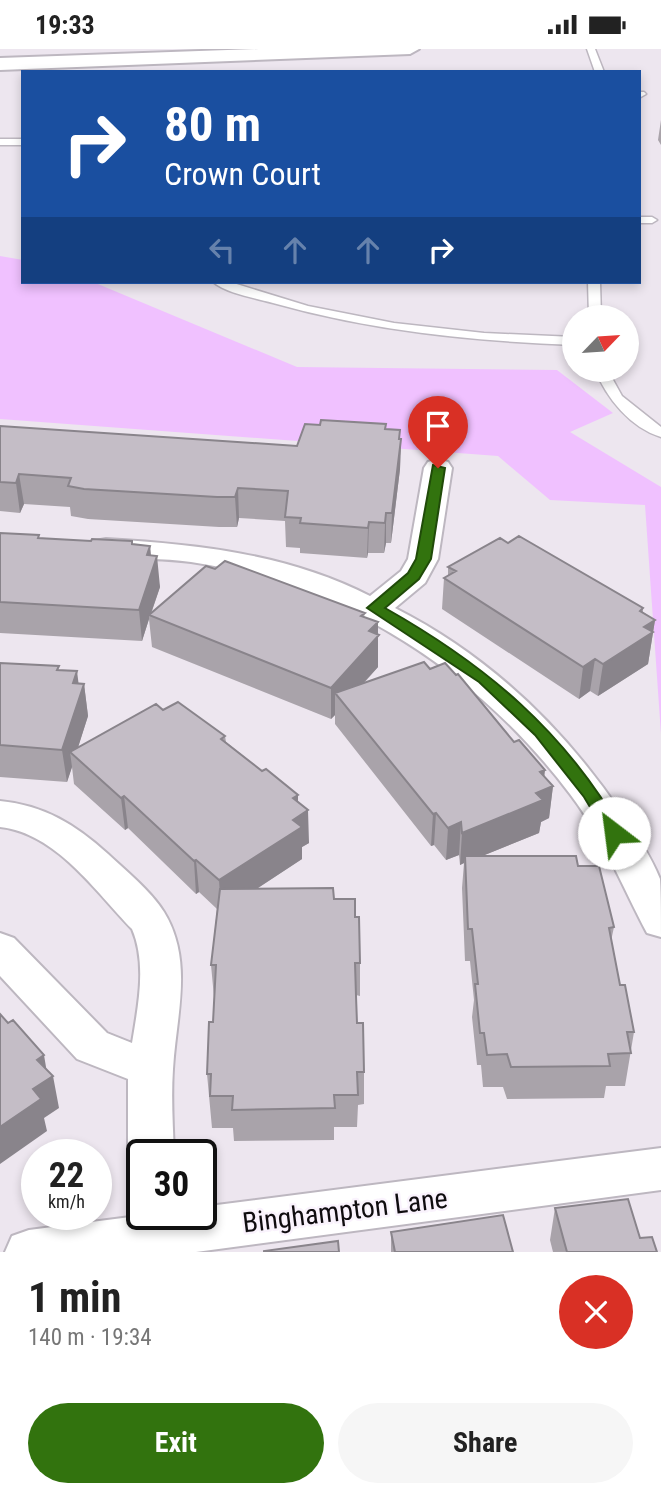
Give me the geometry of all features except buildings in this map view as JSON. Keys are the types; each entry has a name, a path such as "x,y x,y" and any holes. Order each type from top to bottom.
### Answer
{"street":[{"path":"0,64 89,55 410,49"},
{"path":"375,608 414,576 424,559 438,468"},
{"path":"69,545 192,553 267,569 319,585 375,608 427,638 485,679 541,730 590,792 649,893 661,922"},
{"path":"0,814 14,813 39,821 60,834 148,919 159,937 161,959 151,1069 151,1139"},
{"path":"0,949 92,1047 151,1069"},
{"name":"Binghampton Lane","path":"217,1218 661,1169"},
{"name":"Binghampton Lane","path":"29,1252 128,1230"}],"lane":[{"path":"591,49 599,70"},
{"path":"0,142 21,142"},
{"path":"641,220 652,220"},
{"path":"225,284 298,307 380,326 477,337 562,341"},
{"path":"594,284 595,305"},
{"path":"607,382 626,410 661,433"}],"shaded area":[{"path":"0,256 21,260 21,284 98,284 297,367 557,370 562,374 562,382 573,382 613,413 570,432 661,487 661,734 645,505 550,500 498,456 0,419"}],"route":[{"path":"438,468 424,559 414,576 375,608 427,638 485,679 541,730 590,792 614,833"}]}
